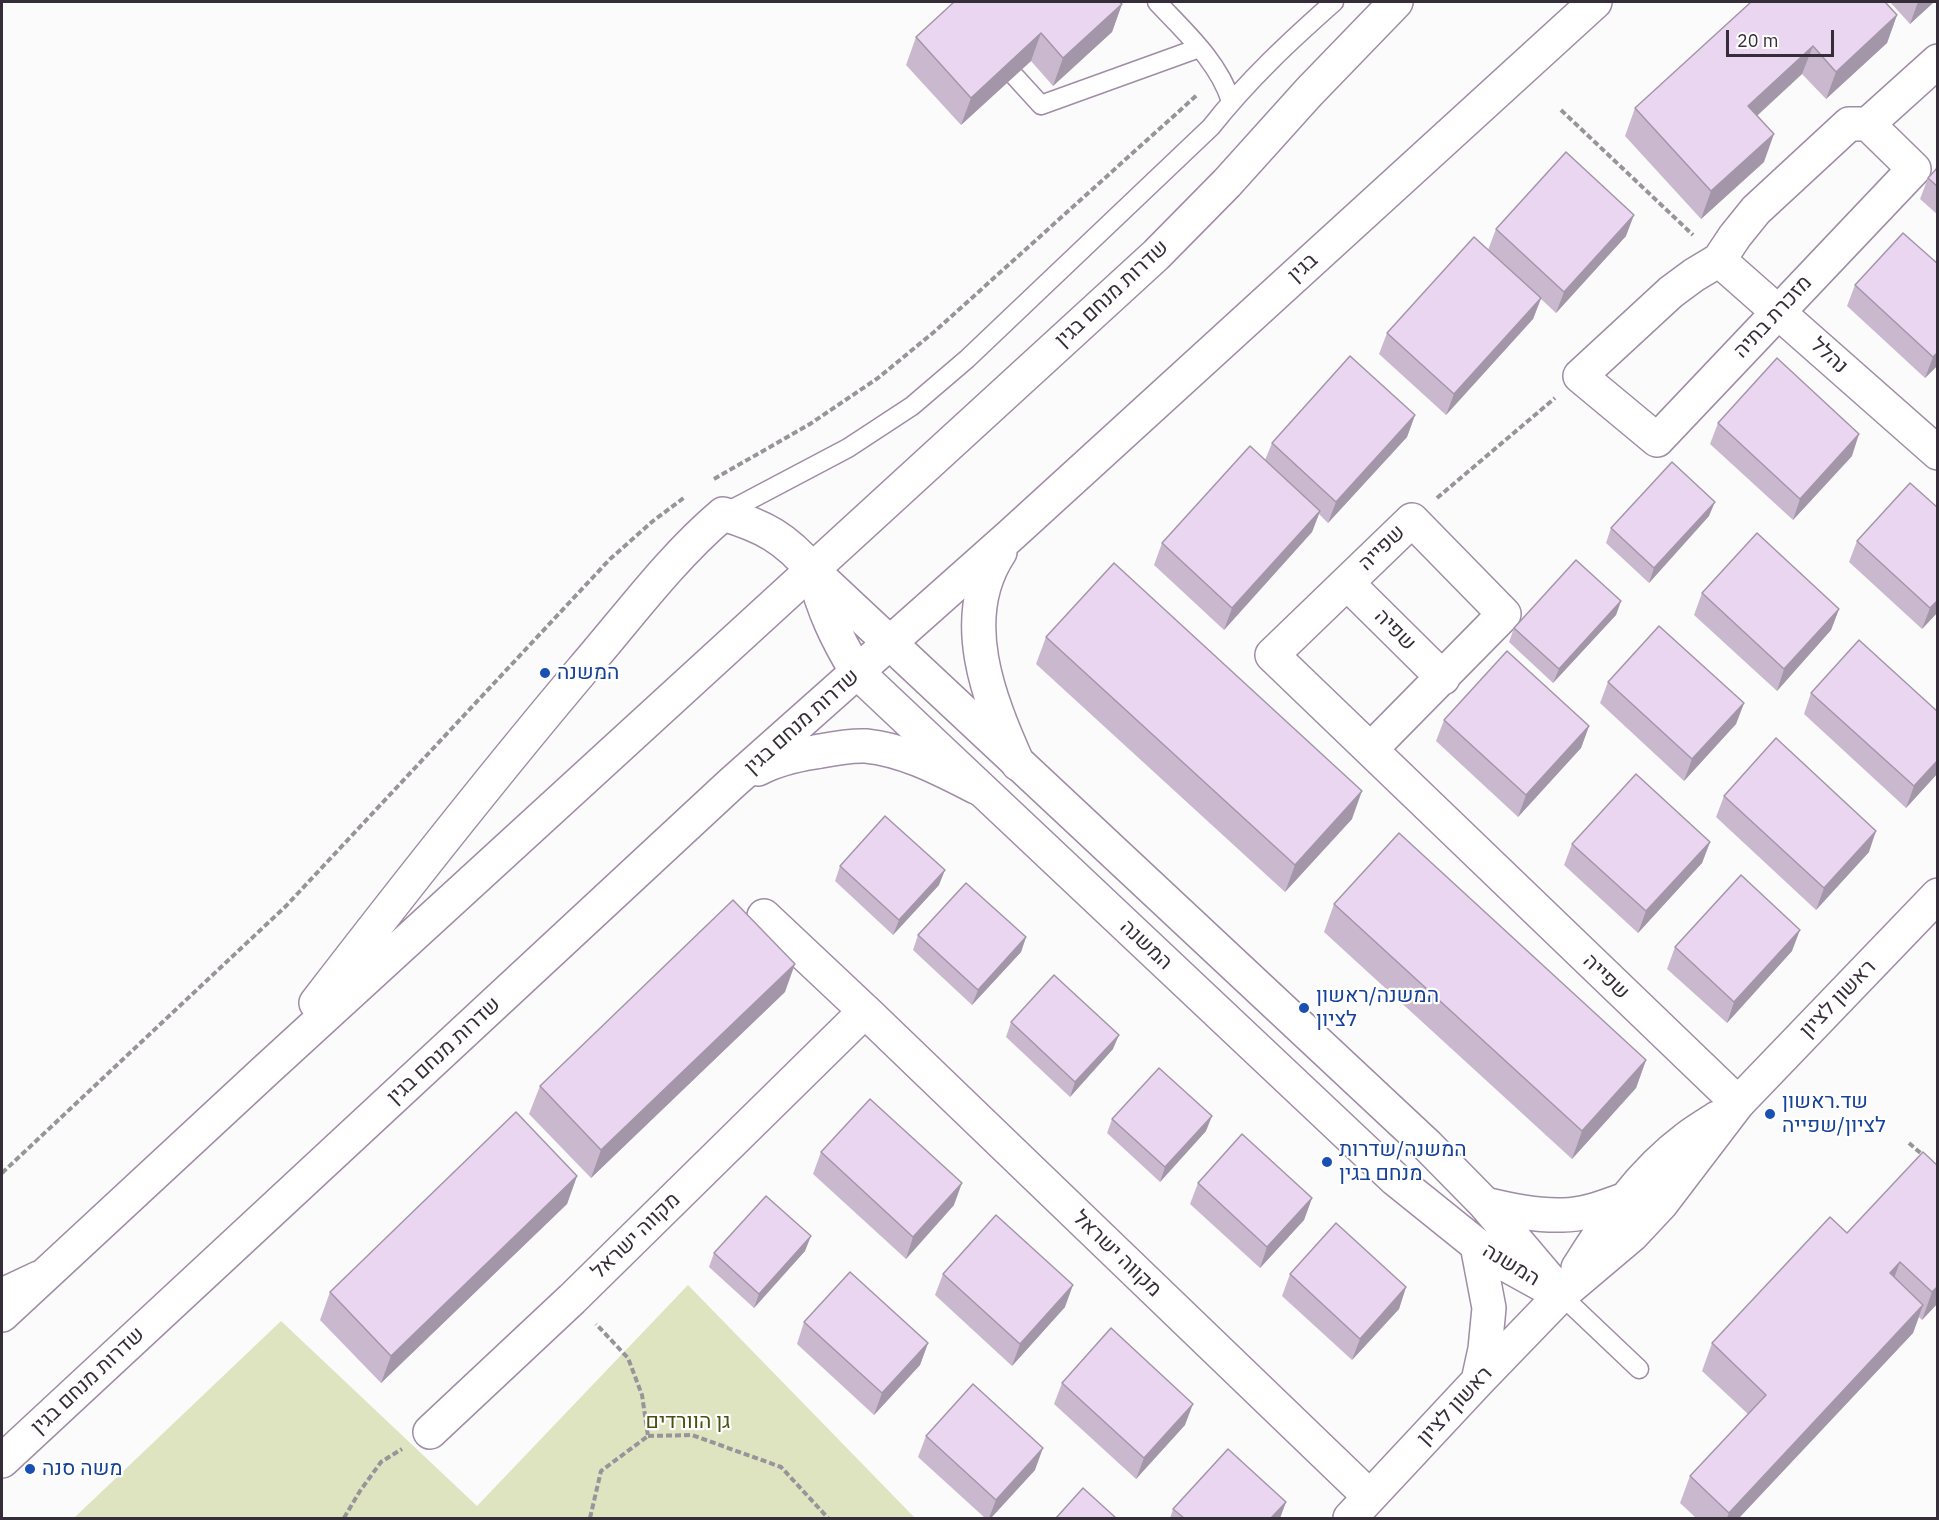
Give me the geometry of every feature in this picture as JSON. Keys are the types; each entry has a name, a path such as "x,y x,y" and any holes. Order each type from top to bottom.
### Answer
{"street":[{"name":"שדרות מנחם בגין","path":"2,1315 1156,255 1227,183 1309,92 1396,2"},
{"name":"בגין","path":"1011,535 1596,2"},
{"path":"1580,376 1671,292 1719,260 1756,210 1849,124 1868,124 1938,61"},
{"name":"מזכרת בתיה","path":"1580,376 1657,440 1914,169 1868,124"},
{"name":"נהלל","path":"1719,260 1938,453"},
{"path":"265,1071 427,858 518,745 668,569 693,541 723,514 771,532 789,544 813,571 890,644"},
{"name":"שפייה","path":"1371,749 1504,615 1412,520 1272,655 1738,1104"},
{"name":"שדרות מנחם בגין","path":"2,1461 732,783 1011,535"},
{"path":"1011,535 995,559 982,587 978,613 987,684 996,716 1018,764"},
{"name":"המשנה","path":"813,571 823,608 838,641 857,672 1395,1179 1503,1263 1561,1295"},
{"name":"שפיה","path":"1347,583 1443,678"},
{"name":"המשנה","path":"890,644 1420,1138 1485,1203 1561,1295"},
{"path":"732,783 765,765 798,755 865,746 903,754 930,764 978,788"},
{"name":"ראשון לציון","path":"1360,1507 1561,1295 1632,1235 1692,1167 1738,1104 1938,895"},
{"name":"מקווה ישראל","path":"764,916 865,1011 1360,1507"},
{"name":"מקווה ישראל","path":"430,1432 572,1299 865,1011"},
{"name":"ראשון לציון","path":"1561,1295 1604,1228 1626,1199 1679,1144 1738,1104"},
{"path":"1485,1203 1530,1213 1562,1216 1626,1199"},
{"path":"1478,1245 1489,1308 1485,1349 1478,1381"}],"lane":[{"path":"1157,2 1220,75 1231,101"},
{"path":"723,514 848,448 920,399 967,359 1203,135 1231,101 1280,50 1334,2"},
{"path":"984,42 1041,105 1199,48"},
{"path":"2,1287 62,1258"},
{"path":"1561,1295 1639,1369"}],"path":[{"path":"1561,110 1719,260"},
{"path":"1412,520 1580,376"},
{"path":"1910,1143 1930,1163"},
{"path":"572,1299 628,1358 642,1395 648,1436"},
{"path":"344,1518 381,1462 430,1432"},
{"path":"590,1518 601,1471 648,1436 693,1435 781,1467 828,1518"}],"green space":[{"name":"גן הוורדים","path":"688,1285 915,1518 74,1518 281,1321 477,1506"}],"building":[{"path":"954,2 1119,2 1122,4 1063,58 1041,33 971,98 916,37"},
{"path":"1751,2 1885,2 1897,15 1836,72 1813,46 1748,106 1774,134 1711,191 1635,108"},
{"path":"1566,152 1634,215 1564,292 1496,229"},
{"path":"1938,167 1938,187 1928,178"},
{"path":"1903,233 1938,264 1938,352 1933,357 1855,285"},
{"path":"1474,237 1541,298 1454,394 1387,333"},
{"path":"1350,356 1415,415 1336,502 1272,443"},
{"path":"1777,358 1859,434 1800,499 1718,423"},
{"path":"1250,446 1320,511 1232,608 1162,543"},
{"path":"1672,462 1715,502 1654,568 1611,528"},
{"path":"1910,483 1938,508 1938,600 1930,608 1857,541"},
{"path":"1757,533 1839,609 1784,669 1702,593"},
{"path":"1576,560 1621,601 1559,669 1514,628"},
{"path":"1114,563 1362,791 1295,865 1046,637"},
{"path":"1659,626 1744,703 1692,759 1608,682"},
{"path":"1859,640 1938,712 1938,760 1914,786 1811,693"},
{"path":"1507,651 1589,726 1526,795 1444,720"},
{"path":"1776,738 1876,831 1824,888 1724,796"},
{"path":"1636,774 1710,842 1646,911 1572,844"},
{"path":"885,816 945,870 899,920 840,866"},
{"path":"1399,833 1646,1060 1582,1131 1334,904"},
{"path":"1741,875 1800,930 1734,1002 1675,947"},
{"path":"966,883 1026,937 978,990 918,935"},
{"path":"733,900 795,964 601,1150 540,1086"},
{"path":"1054,975 1119,1035 1075,1082 1011,1022"},
{"path":"1159,1068 1212,1116 1165,1167 1112,1119"},
{"path":"870,1099 962,1183 913,1237 821,1152"},
{"path":"516,1112 577,1176 391,1356 330,1292"},
{"path":"1242,1134 1312,1198 1267,1247 1198,1183"},
{"path":"1923,1152 1938,1166 1938,1286 1932,1292 1900,1262 1890,1273 1923,1305 1729,1513 1690,1476 1766,1395 1712,1343 1830,1217 1847,1233"},
{"path":"766,1196 811,1236 759,1294 714,1253"},
{"path":"996,1215 1073,1285 1020,1344 943,1274"},
{"path":"1336,1223 1406,1287 1360,1339 1290,1274"},
{"path":"850,1272 928,1343 882,1393 804,1322"},
{"path":"1111,1328 1193,1404 1144,1458 1062,1383"},
{"path":"973,1384 1043,1448 996,1500 926,1436"},
{"path":"1228,1449 1286,1502 1271,1518 1184,1518 1173,1509"},
{"path":"1083,1488 1116,1518 1056,1518"}],"place":[{"name":"המשנה","path":"545,673"},
{"name":"המשנה/ראשון לציון","path":"1304,1008"},
{"name":"שד.ראשון לציון/שפייה","path":"1770,1114"},
{"name":"המשנה/שדרות מנחם בגין","path":"1327,1162"},
{"name":"משה סנה","path":"30,1469"}]}
